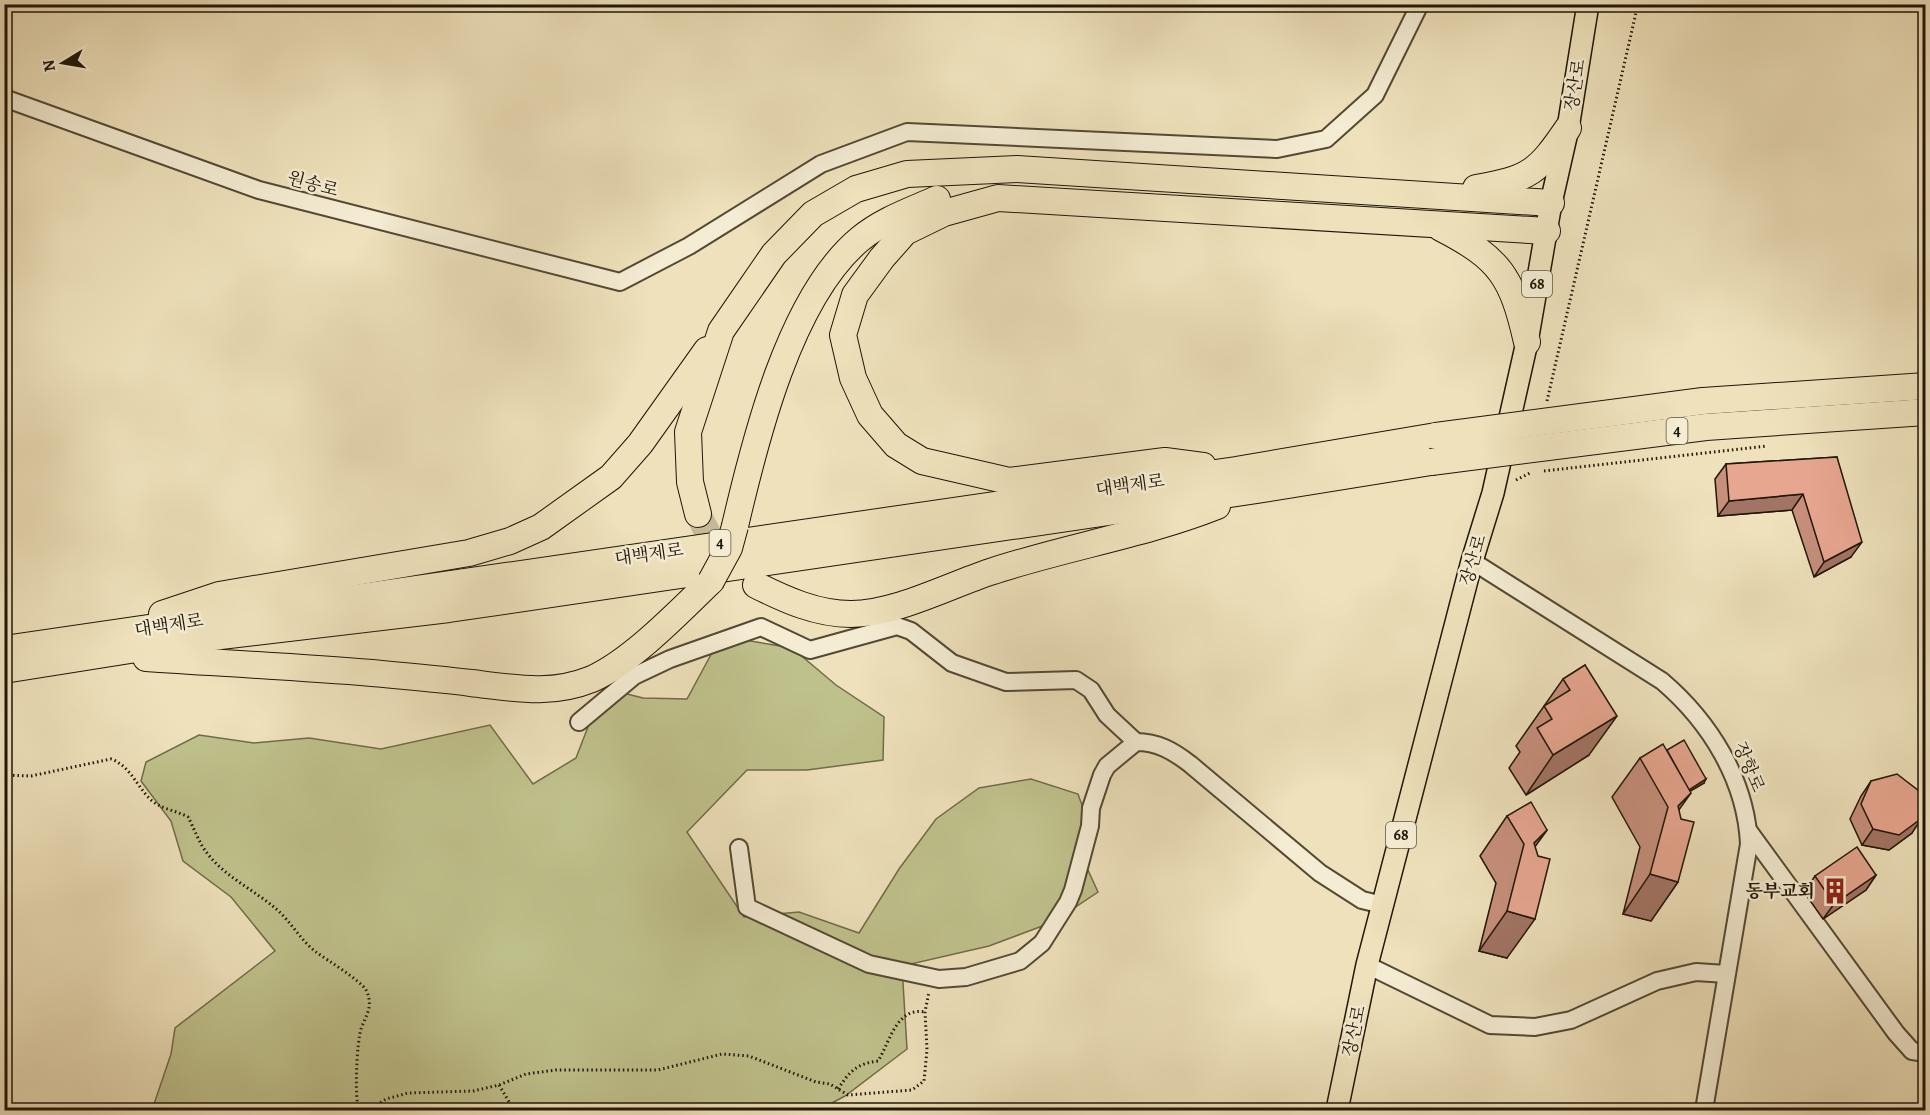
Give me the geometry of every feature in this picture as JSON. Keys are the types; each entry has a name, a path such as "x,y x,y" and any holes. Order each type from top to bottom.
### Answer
{"highway":[{"path":"1439,194 1499,184 1534,171 1546,160 1569,128"},
{"path":"94,646 219,595 469,553 510,541 541,527 611,477 640,444 774,254 813,214 856,189 907,174 1017,169 1439,194 1551,203"},
{"path":"94,646 535,691 564,688 593,678 646,641 711,581 729,548 755,438 770,397 808,306 839,258 885,221 947,195 1547,231"},
{"path":"998,198 944,213 906,232 882,258 855,295 843,335 853,378 870,415 896,445 922,461 1009,481 1165,461 1236,470"},
{"path":"1432,224 1477,246 1505,275 1519,306 1527,342"},
{"path":"698,514 690,482 688,432 721,331"},
{"name":"대백제로","path":"4,670 94,646 615,558 1236,470 1436,436 1703,401 1926,386"},
{"name":"대백제로","path":"4,649 94,646 212,637 448,609 1257,490 1431,462 1706,427 1926,412"},
{"path":"756,585 793,604 824,610 851,614 888,608 1040,557 1178,522 1257,490"}],"main road":[{"name":"장산로","path":"1337,1110 1367,965 1472,561 1493,494 1527,342 1551,203 1569,128 1588,4"}],"street":[{"name":"원송로","path":"4,98 259,190 620,282 689,246 821,164 907,132 1277,149 1326,139 1375,95 1420,4"},
{"name":"장항로","path":"1472,561 1662,681 1685,700 1716,741 1741,795 1749,844 1704,1110"},
{"path":"579,722 634,676 670,659 762,627 810,650 897,626 911,631 952,663 1006,682 1076,680 1091,690 1107,715 1136,742"},
{"path":"739,848 747,907 869,964 939,979 966,977 992,971 1020,961 1042,942 1068,902 1090,826 1091,808 1101,775 1107,766 1136,742 1150,742 1170,749 1320,873 1362,900 1383,905"},
{"path":"1748,830 1896,1033 1912,1050 1926,1053"},
{"path":"1367,965 1490,1026 1535,1027 1571,1020 1657,981 1696,972 1726,975"}],"path":[{"path":"1546,404 1638,4"},
{"path":"1493,494 1530,473 1776,445"},
{"path":"1530,473 1533,461"},
{"path":"4,775 50,773 111,759 122,763 150,799 161,807 188,817 207,853 217,863 277,909 315,951 347,976 360,982 367,993 369,1015 361,1030 356,1078 355,1101 359,1110"},
{"path":"369,1110 386,1099 408,1093 473,1091 499,1085 526,1074 546,1071 658,1070 722,1054 735,1053 749,1056 849,1095 912,1090 924,1081 927,1050 925,1012 916,1011 905,1016 888,1039 878,1061 861,1064 852,1069 838,1089"},
{"path":"499,1085 514,1110"}],"green space":[{"path":"721,636 792,648 836,685 884,717 883,760 807,770 747,770 687,832 744,917 799,912 859,933 899,869 936,819 979,788 1031,779 1078,794 1088,822 1076,844 1098,892 1053,922 989,946 902,966 907,1049 845,1096 819,1110 714,1108 696,1110 152,1110 171,1054 175,1028 275,951 231,897 183,861 171,821 141,781 146,762 199,735 254,743 309,738 381,749 490,725 533,784 576,758 603,688 643,698 687,699"}],"building":[{"path":"1837,457 1862,542 1824,562 1803,494 1729,501 1726,464"},
{"path":"1585,665 1617,716 1553,755 1537,728 1552,719 1544,706 1570,690 1563,679"},
{"path":"1684,740 1706,779 1689,790 1667,750"},
{"path":"1663,744 1691,793 1678,806 1681,819 1694,822 1678,882 1650,874 1668,807 1640,758"},
{"path":"1897,774 1919,791 1922,818 1899,835 1873,829 1861,804 1871,781"},
{"path":"1531,802 1547,830 1534,843 1538,856 1550,859 1535,919 1507,911 1524,844 1507,816"},
{"path":"1857,847 1876,875 1834,904 1815,876"}],"tunnel":[{"path":"698,514 716,549 729,560"}],"place":[{"name":"동부교회","path":"1835,891"}]}
